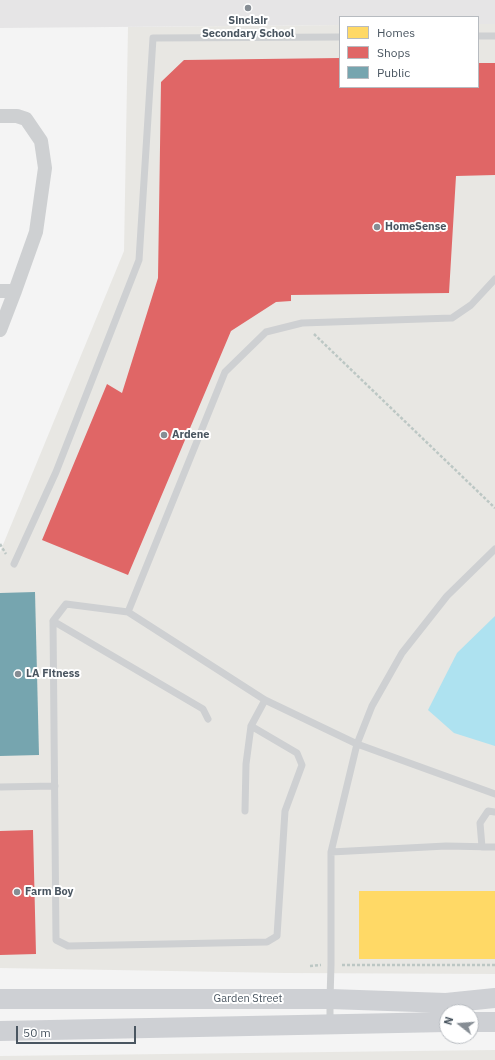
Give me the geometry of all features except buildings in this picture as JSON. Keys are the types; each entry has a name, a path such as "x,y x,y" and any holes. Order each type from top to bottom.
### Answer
{"street":[{"path":"0,116 17,116 26,119 41,141 45,168 36,232 16,291 0,330"},
{"path":"0,291 16,291"},
{"name":"Garden Street","path":"0,999 330,999 446,1003 495,998"},
{"path":"0,1031 439,1022"},
{"path":"479,1022 495,1022"}],"lane":[{"path":"479,36 495,36"},
{"path":"14,564 56,472 140,260 153,38 339,37"},
{"path":"128,612 225,372 266,332 302,323 452,318 471,305 495,279"},
{"path":"330,1024 332,852 357,744 372,706 402,652 447,596 495,549"},
{"path":"251,726 297,753 302,765 286,811 277,936 267,942 68,946 56,940 56,786 53,621 66,604 128,612 265,700 357,744 495,794"},
{"path":"53,621 203,709 208,719"},
{"path":"245,811 246,764 251,726 265,700"},
{"path":"0,787 56,786"},
{"path":"482,846 480,823 488,811 495,812"},
{"path":"332,852 446,846 495,847"}],"path":[{"path":"302,323 495,508"},
{"path":"351,965 495,965"}],"shaded area":[{"name":"Sinclair Secondary School","path":"0,0 495,0 495,24 479,24 479,16 339,16 339,25 0,28"},
{"path":"479,24 495,24 495,974 285,973 0,968 0,552 124,251 128,27 339,25 339,88 479,88"},
{"path":"495,1050 495,1060 0,1060 0,1056"}],"water":[{"path":"495,616 495,746 454,733 428,710 457,653"}],"place":[{"name":"Sinclair Secondary School","path":"248,8"},
{"name":"HomeSense","path":"377,227"},
{"name":"Ardene","path":"164,435"},
{"name":"LA Fitness","path":"18,674"},
{"name":"Farm Boy","path":"17,892"}]}
